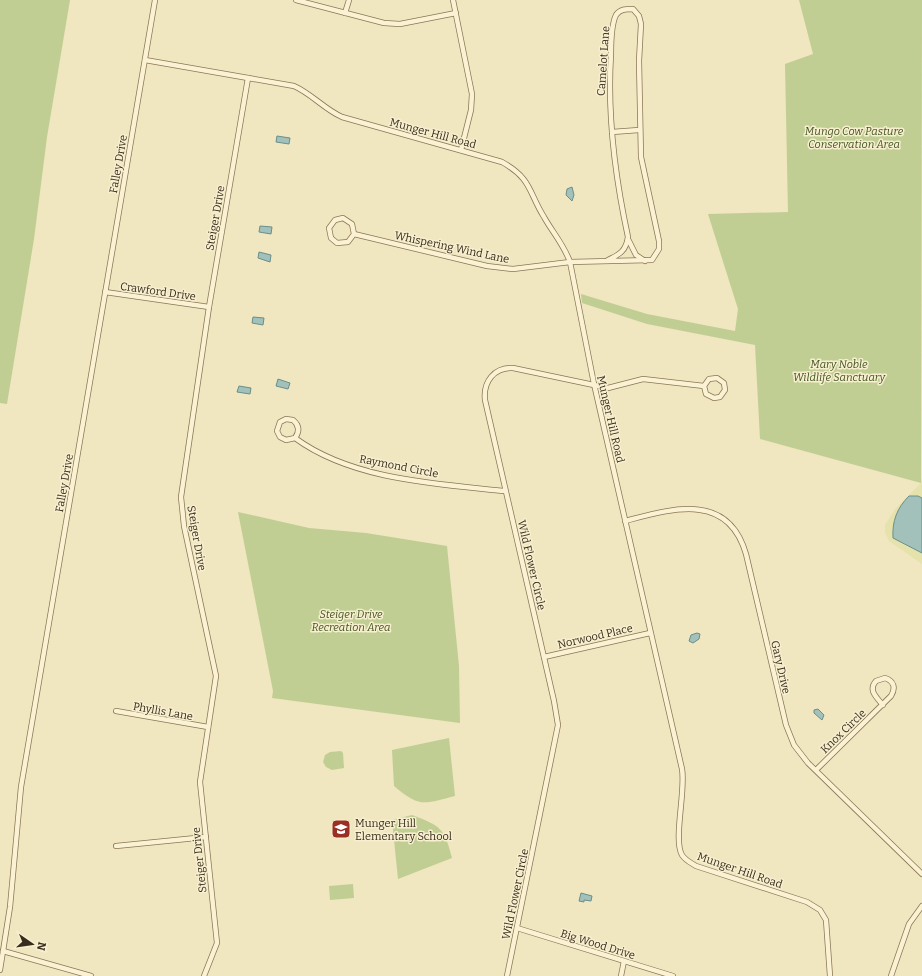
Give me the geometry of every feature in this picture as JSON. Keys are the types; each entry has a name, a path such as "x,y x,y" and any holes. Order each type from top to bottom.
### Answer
{"street":[{"name":"Falley Drive","path":"0,970 10,907 21,787 155,0"},
{"path":"296,0 384,23 400,24 456,14"},
{"path":"345,13 349,0"},
{"path":"453,0 472,94 471,110 461,150"},
{"name":"Camelot Lane","path":"633,9 639,16 641,24 639,61 639,130 641,157 659,241 659,249 656,256 652,260 645,261 636,255 628,237 620,200 612,132 610,86 614,24 616,14 622,10 633,9"},
{"name":"Munger Hill Road","path":"145,60 298,88 311,95 332,113 352,121 502,162 523,177 532,191 544,217 562,244 570,262 594,384 684,776 679,837 682,854 686,860 696,866 815,905 826,920 830,976"},
{"name":"Steiger Drive","path":"204,976 217,943 200,782 216,676 184,526 181,497 209,307 248,78"},
{"path":"612,132 639,130"},
{"path":"346,219 352,224 354,234 348,242 337,243 331,238 329,228 335,220 346,219"},
{"name":"Whispering Wind Lane","path":"354,234 501,268 525,268 570,262"},
{"path":"608,260 624,251 627,246 628,237"},
{"path":"570,262 608,260 645,261"},
{"name":"Crawford Drive","path":"105,292 209,307"},
{"name":"Wild Flower Circle","path":"507,976 558,725 557,712 485,400 485,387 489,378 502,369 513,368 612,387 636,380 648,379 704,386"},
{"name":"Wild Flower Circle","path":"715,378 723,382 725,390 720,397 714,398 706,394 704,386 707,380 715,378"},
{"name":"Raymond Circle","path":"295,438 298,432 296,423 288,419 280,422 277,431 280,437 288,440 295,438 310,448 334,460 366,470 409,479 506,491"},
{"name":"Gary Drive","path":"625,521 668,510 692,508 705,510 716,516 736,532 746,554 786,726 797,750 922,874"},
{"name":"Norwood Place","path":"544,657 650,633"},
{"name":"Knox Circle","path":"816,770 883,704 891,696 894,690 891,681 882,678 876,681 872,689 875,696 883,704"},
{"name":"Phyllis Lane","path":"116,711 208,728"},
{"path":"116,846 206,837"},
{"path":"890,976 909,924 922,906"},
{"name":"Big Wood Drive","path":"517,928 673,976"},
{"path":"4,951 91,976"},
{"path":"621,976 624,961"}],"shaded area":[{"path":"922,477 922,564 889,541 885,533 885,525 896,508 921,483"}],"green space":[{"path":"0,0 70,0 47,137 34,239 7,404 0,403"},
{"path":"799,0 922,0 921,483 760,439 755,345 647,324 582,303 581,294 647,314 735,331 738,309 708,214 788,212 785,64 813,54"},
{"name":"Steiger Drive Recreation Area","path":"238,512 309,528 366,533 447,546 459,666 460,723 272,698 273,691"},
{"path":"449,738 455,796 436,801 423,802 410,798 394,786 392,750"},
{"path":"341,751 343,753 344,768 332,770 326,767 323,762 325,755 330,752"},
{"path":"412,815 429,822 440,829 446,840 452,858 398,879 392,820"},
{"path":"353,884 354,898 330,900 329,886"}],"water":[{"path":"277,136 290,138 289,144 276,142"},
{"path":"572,187 574,195 572,201 566,195 567,189"},
{"path":"260,226 272,227 271,234 259,232"},
{"path":"259,252 271,255 270,262 258,258"},
{"path":"253,317 264,318 263,325 252,323"},
{"path":"278,379 290,383 288,389 276,386"},
{"path":"239,386 251,388 250,394 237,392"},
{"path":"909,496 918,496 922,498 922,553 893,538 894,520 901,505"},
{"path":"697,633 700,634 699,639 693,643 689,641 691,635"},
{"path":"818,709 824,715 822,720 814,713 814,710"},
{"path":"581,893 592,896 591,901 579,901"}],"place":[{"name":"Munger Hill Elementary School","path":"341,829"}],"park label":[{"name":"Mungo Cow Pasture Conservation Area","path":"854,137"},
{"name":"Mary Noble Wildlife Sanctuary","path":"839,370"}]}
